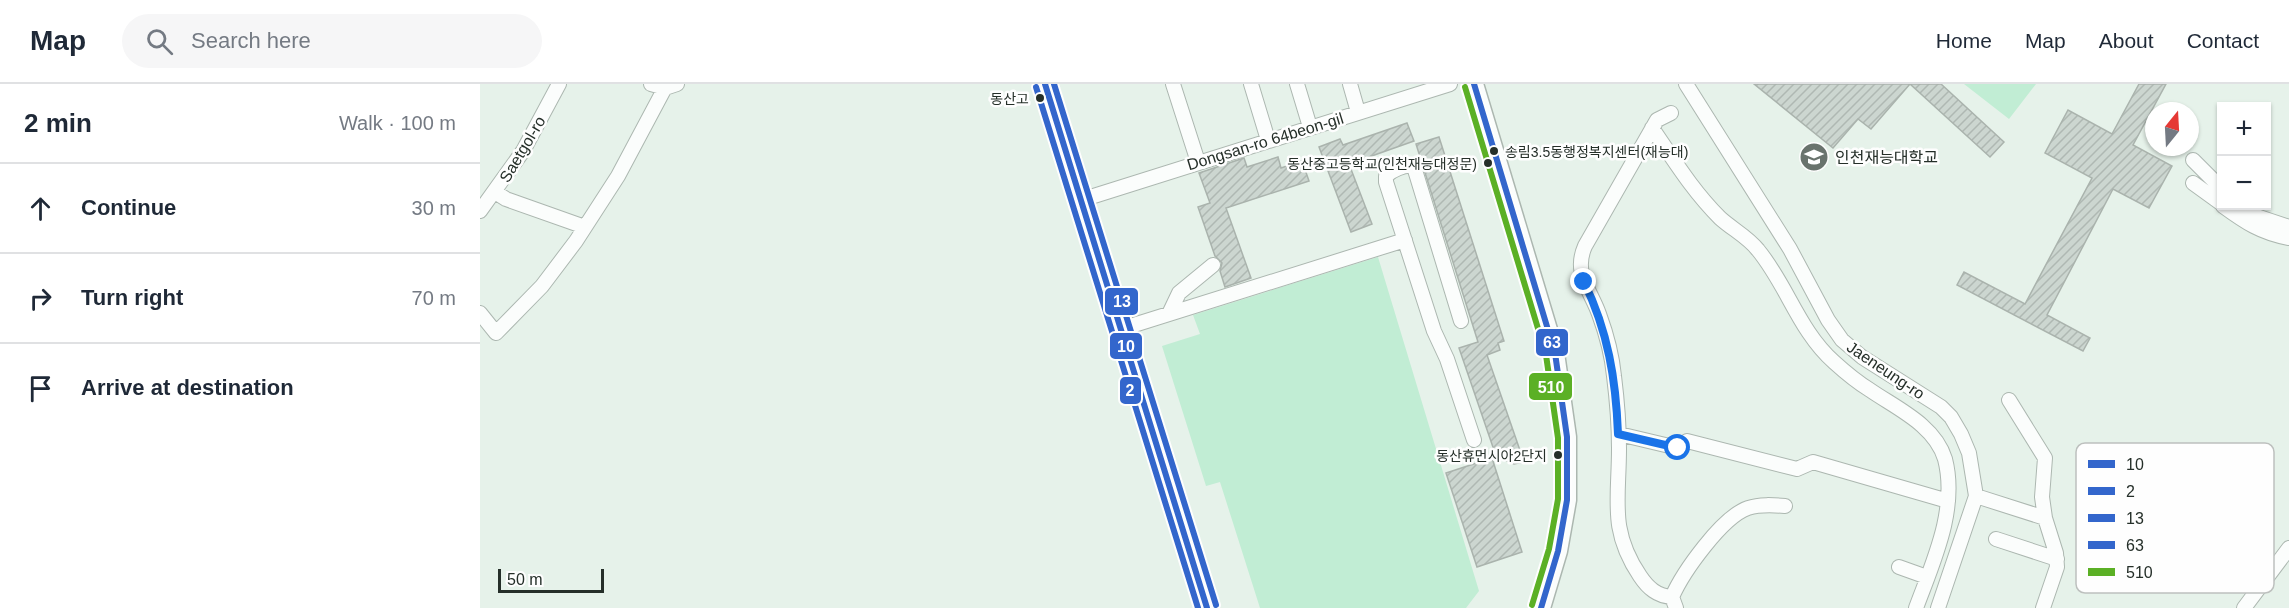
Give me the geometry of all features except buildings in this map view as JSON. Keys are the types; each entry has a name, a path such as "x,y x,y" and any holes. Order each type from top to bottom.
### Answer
{"main road":[{"path":"1474,84 1554,352 1567,437 1567,500 1558,551 1541,608"}],"street":[{"name":"Saetgol-ro","path":"486,199 532,137 559,84"},
{"path":"1045,84 1207,608"},
{"path":"1173,84 1198,162"},
{"path":"1251,84 1268,140"},
{"path":"1297,84 1310,127"},
{"path":"1350,84 1358,112"},
{"name":"Dongsan-ro 64beon-gil","path":"1081,200 1358,112 1403,91 1450,84"},
{"name":"Jaeneung-ro","path":"1686,84 1790,249 1828,320 1842,340 1862,357 1941,407 1951,417 1969,453 1976,496 1938,608"},
{"path":"480,314 496,333 542,286 585,227 618,176 665,85"},
{"path":"1671,113 1657,120 1585,246 1580,263 1584,282 1599,315 1614,374 1618,434 1618,515 1623,548 1646,585 1674,602 1685,572 1732,516 1748,508 1767,504 1785,506"},
{"path":"1653,128 1689,185 1721,219 1757,248 1816,344 1833,362 1870,390 1902,409 1931,435 1944,456 1948,501 1945,521 1916,608"},
{"path":"2193,160 2217,184"},
{"path":"1461,321 1415,171 1412,166 1408,166 1390,172 1386,176 1386,182 1434,331 1447,359 1474,440"},
{"path":"2193,183 2217,201"},
{"path":"486,199 506,199 585,227"},
{"path":"2228,210 2246,224 2273,235 2289,238"},
{"path":"2246,210 2256,216 2289,227"},
{"path":"1121,329 1405,240"},
{"path":"1169,315 1179,293 1213,265"},
{"path":"2009,400 2045,458 2042,489 2045,518 2057,559 2055,575 2043,608"},
{"path":"1618,434 1678,448 1687,441 1797,469 1813,462 1948,501"},
{"path":"1976,496 2045,518"},
{"path":"1996,539 2057,559"},
{"path":"2274,568 2289,548"},
{"path":"1899,567 1927,577"},
{"path":"2244,608 2255,593"}],"green space":[{"path":"1964,84 2036,84 2009,119"},
{"path":"1378,257 1479,591 1466,608 1260,608 1220,482 1206,486 1162,346 1200,334 1193,315"}],"transit line":[{"name":"10","path":"1045,84 1207,608"},
{"name":"13","path":"1054,84 1216,605"},
{"name":"63","path":"1474,84 1555,353 1567,437 1567,500 1558,551 1541,608"},
{"name":"2","path":"1036,87 1198,608"},
{"name":"510","path":"1465,87 1546,355 1558,438 1558,499 1549,549 1532,605"}],"place":[{"name":"동산고","path":"1040,98"},
{"name":"송림3.5동행정복지센터(재능대)","path":"1494,151"},
{"name":"인천재능대학교","path":"1814,157"},
{"name":"동산중고등학교(인천재능대정문)","path":"1488,163"},
{"name":"동산휴먼시아2단지","path":"1558,455"}],"route":[{"path":"1584,282 1599,315 1610,353 1618,411 1618,434 1678,448"}]}
